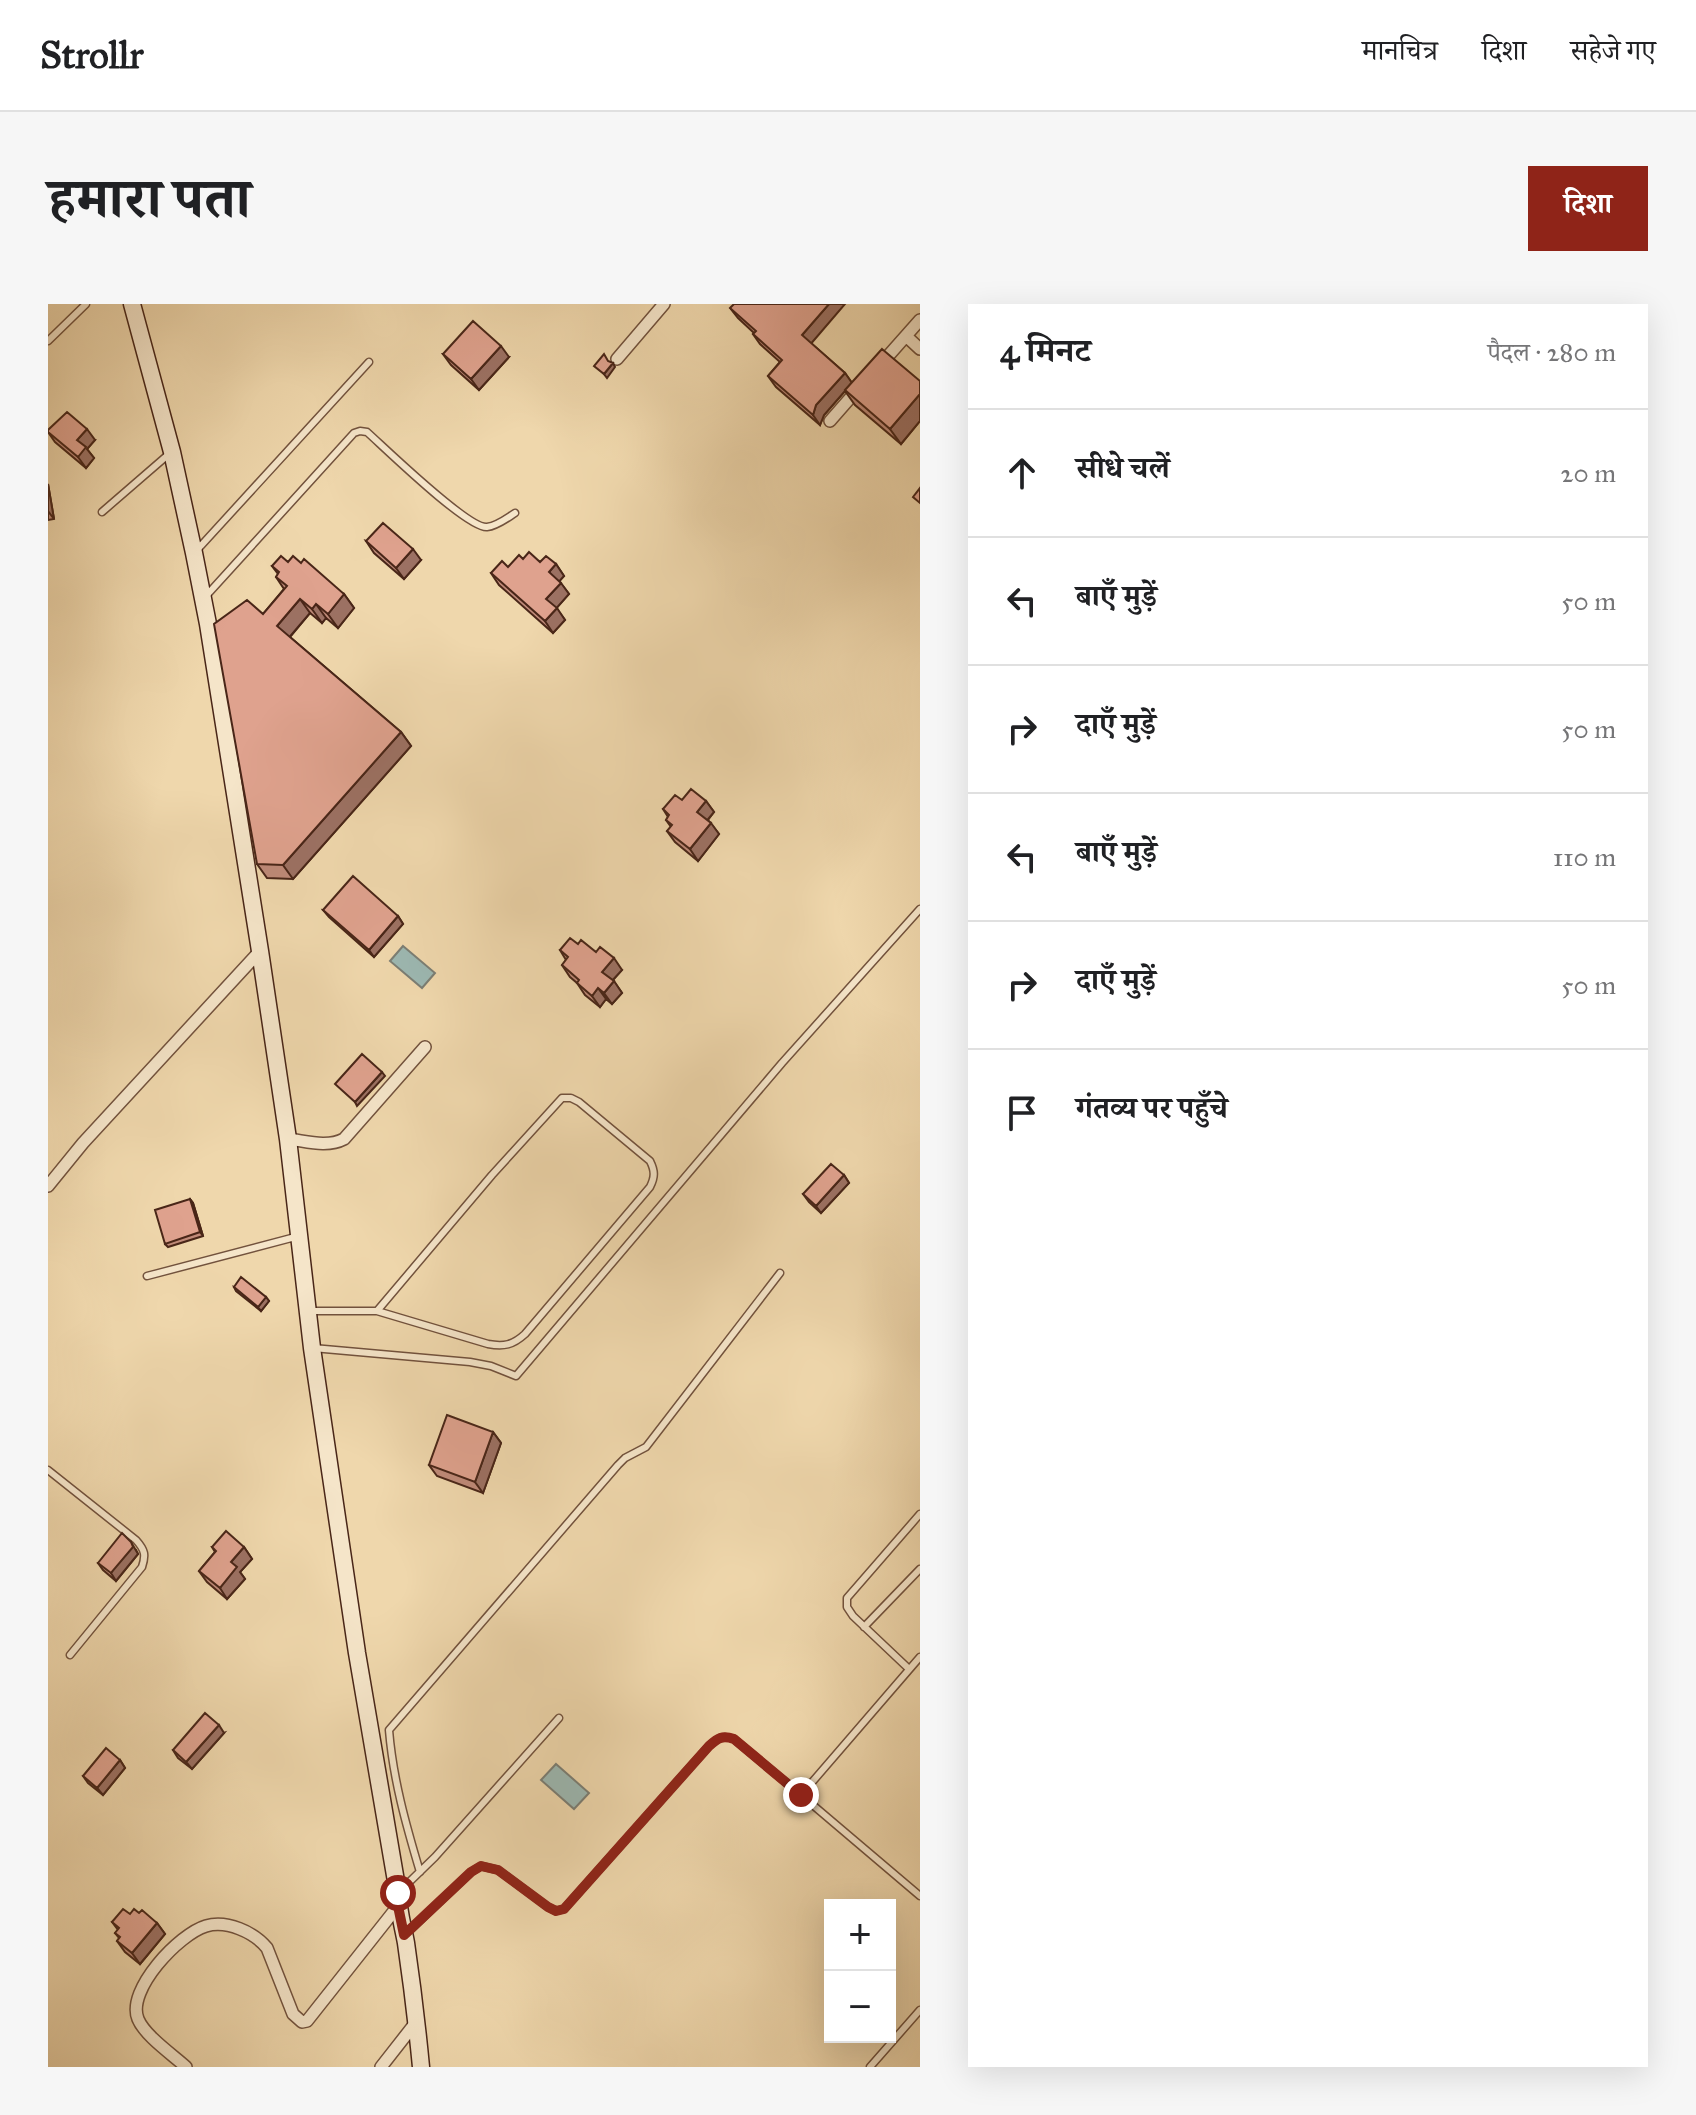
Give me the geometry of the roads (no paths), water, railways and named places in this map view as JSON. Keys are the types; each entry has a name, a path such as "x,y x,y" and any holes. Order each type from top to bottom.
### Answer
{"main road":[{"path":"132,304 172,452 203,599 288,1139 312,1348 354,1638 404,1935 421,2067"}],"street":[{"path":"617,359 664,304"},
{"path":"877,368 920,320"},
{"path":"906,336 920,349"},
{"path":"830,421 868,379"},
{"path":"48,1186 93,1132 260,951"},
{"path":"288,1139 325,1144 344,1139 425,1047"},
{"path":"186,2067 145,2030 136,2009 139,1993 148,1976 184,1939 198,1930 215,1925 242,1930 260,1939 267,1948 293,2014 302,2022 312,2017 398,1900"},
{"path":"381,2067 417,2021"}],"lane":[{"path":"48,341 86,304"},
{"path":"194,553 369,362"},
{"path":"203,599 354,433 360,431 367,432 478,526 495,525 515,513"},
{"path":"102,512 172,452"},
{"path":"312,1348 470,1362 516,1376 782,1063 920,909"},
{"path":"308,1311 377,1311 488,1344 502,1347 515,1343 650,1187 654,1178 650,1161 579,1102 562,1098 377,1311"},
{"path":"147,1276 299,1236"},
{"path":"420,1872 404,1819 389,1730 618,1465 646,1447 780,1273"},
{"path":"48,1470 136,1540 146,1556 142,1567 70,1655"},
{"path":"909,1669 853,1616 847,1607 847,1598 920,1514"},
{"path":"864,1627 920,1569"},
{"path":"801,1795 920,1657"},
{"path":"398,1900 559,1718"},
{"path":"404,1935 481,1866 498,1870 548,1907 556,1911 564,1909 709,1746 718,1738 726,1737 734,1739 920,1896"},
{"path":"870,2067 920,2010"}],"water":[{"path":"403,946 435,973 422,988 390,961"},
{"path":"556,1764 589,1793 574,1809 541,1780"}]}
